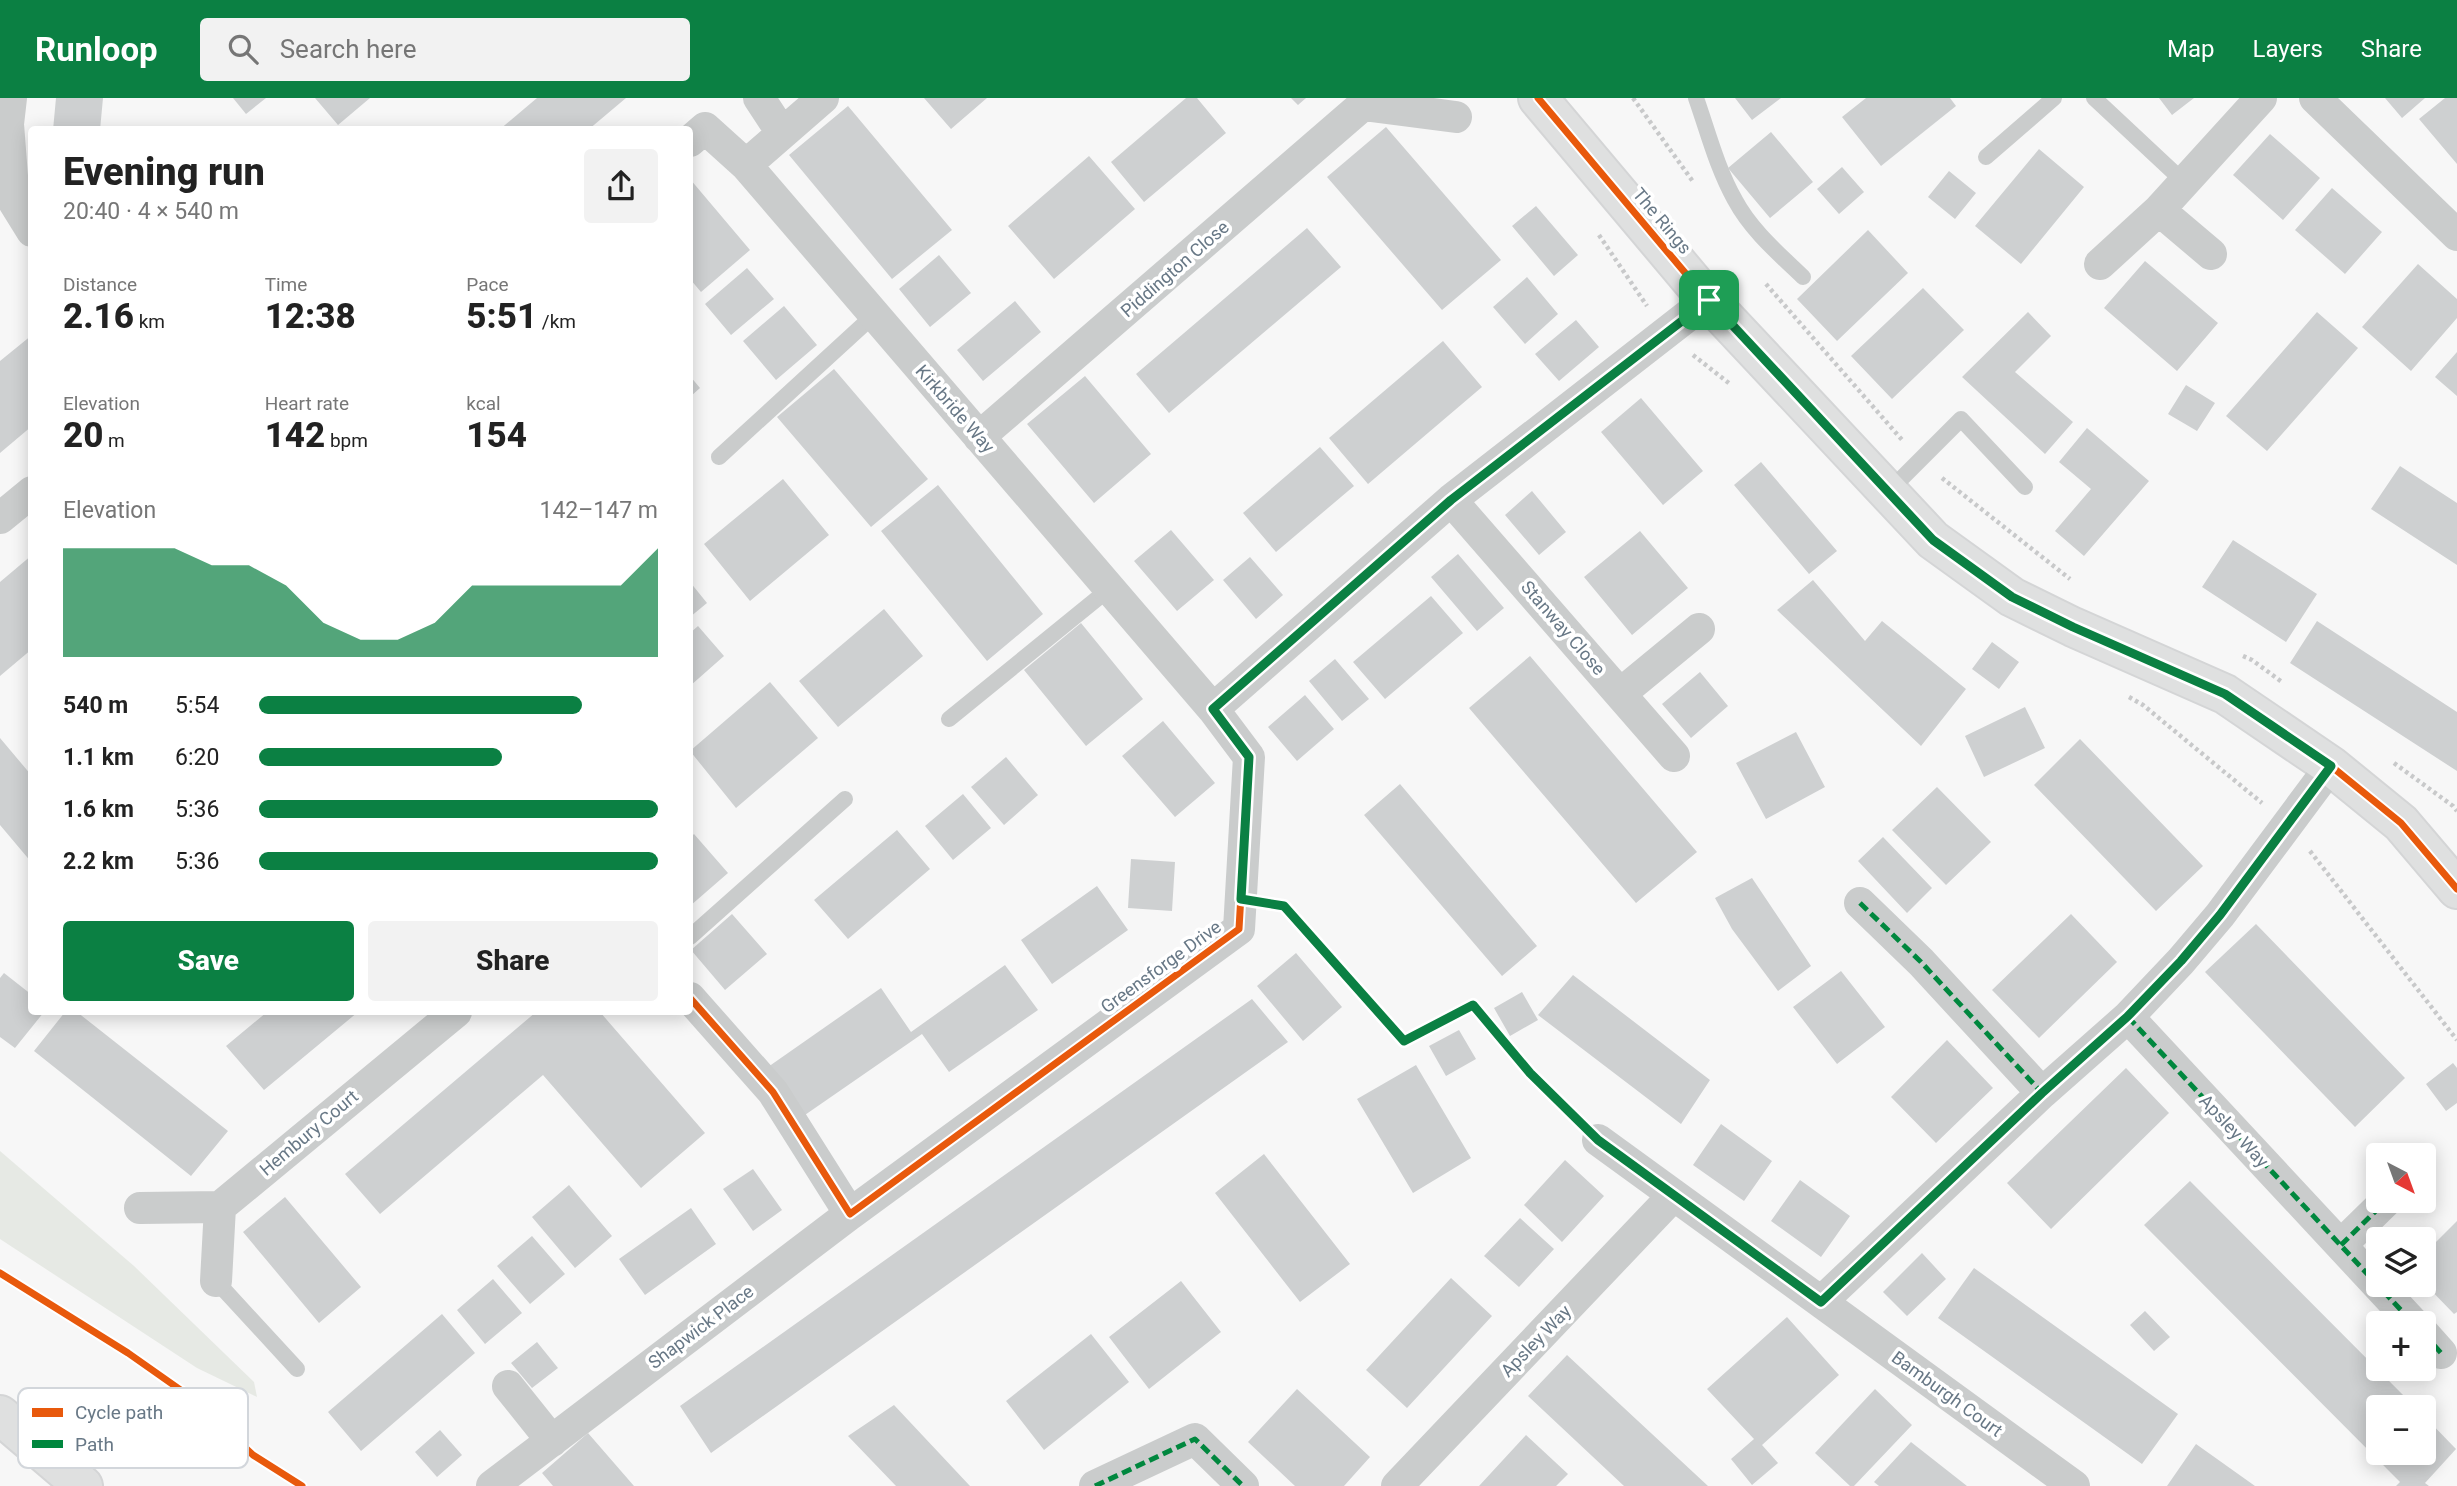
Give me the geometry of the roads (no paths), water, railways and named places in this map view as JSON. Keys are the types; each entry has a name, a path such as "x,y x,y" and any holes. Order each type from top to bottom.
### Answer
{"street":[{"path":"11,98 8,124 14,202 28,225"},
{"path":"759,98 782,133"},
{"path":"746,165 823,98"},
{"path":"2100,264 2159,209 2261,98"},
{"path":"2315,98 2457,235"},
{"name":"The Rings","path":"1547,101 1709,300 1933,540 2012,597 2225,694 2331,766 2401,823 2457,889"},
{"path":"1364,102 1456,117"},
{"name":"Piddington Close","path":"979,437 1364,102"},
{"name":"Kirkbride Way","path":"693,138 705,128 746,165 1213,709"},
{"path":"2159,209 2211,254"},
{"path":"1213,709 1451,500 1709,300"},
{"path":"0,518 28,495"},
{"name":"Stanway Close","path":"1451,500 1674,756"},
{"path":"1620,694 1699,629"},
{"name":"Greensforge Drive","path":"850,1214 1239,929 1249,757 1213,709"},
{"path":"1598,1140 1821,1302 2042,1093 2127,1017 2181,961 2220,915 2331,766"},
{"path":"1860,903 1921,962 2042,1093"},
{"path":"693,1001 773,1092 850,1214"},
{"name":"Hembury Court","path":"219,1207 452,1015"},
{"name":"Apsley Way","path":"2127,1017 2402,1311"},
{"name":"Apsley Way","path":"1397,1486 1673,1196"},
{"path":"140,1208 219,1207 216,1281"},
{"path":"2341,1244 2373,1213"},
{"name":"Shapwick Place","path":"492,1486 850,1214"},
{"name":"Bamburgh Court","path":"1821,1302 2074,1486"},
{"path":"508,1386 552,1441"},
{"path":"0,1415 18,1430"},
{"path":"1096,1486 1195,1438 1243,1486"},
{"path":"62,1468 83,1486"}],"lane":[{"path":"1696,98 1722,174 1735,201 1761,237 1803,277"},
{"path":"1986,156 2054,98"},
{"path":"2094,98 2184,182"},
{"path":"719,457 874,315"},
{"path":"1888,492 1961,419 2025,487"},
{"path":"949,719 1109,589"},
{"path":"693,934 845,799"},
{"path":"216,1281 297,1369"}]}
